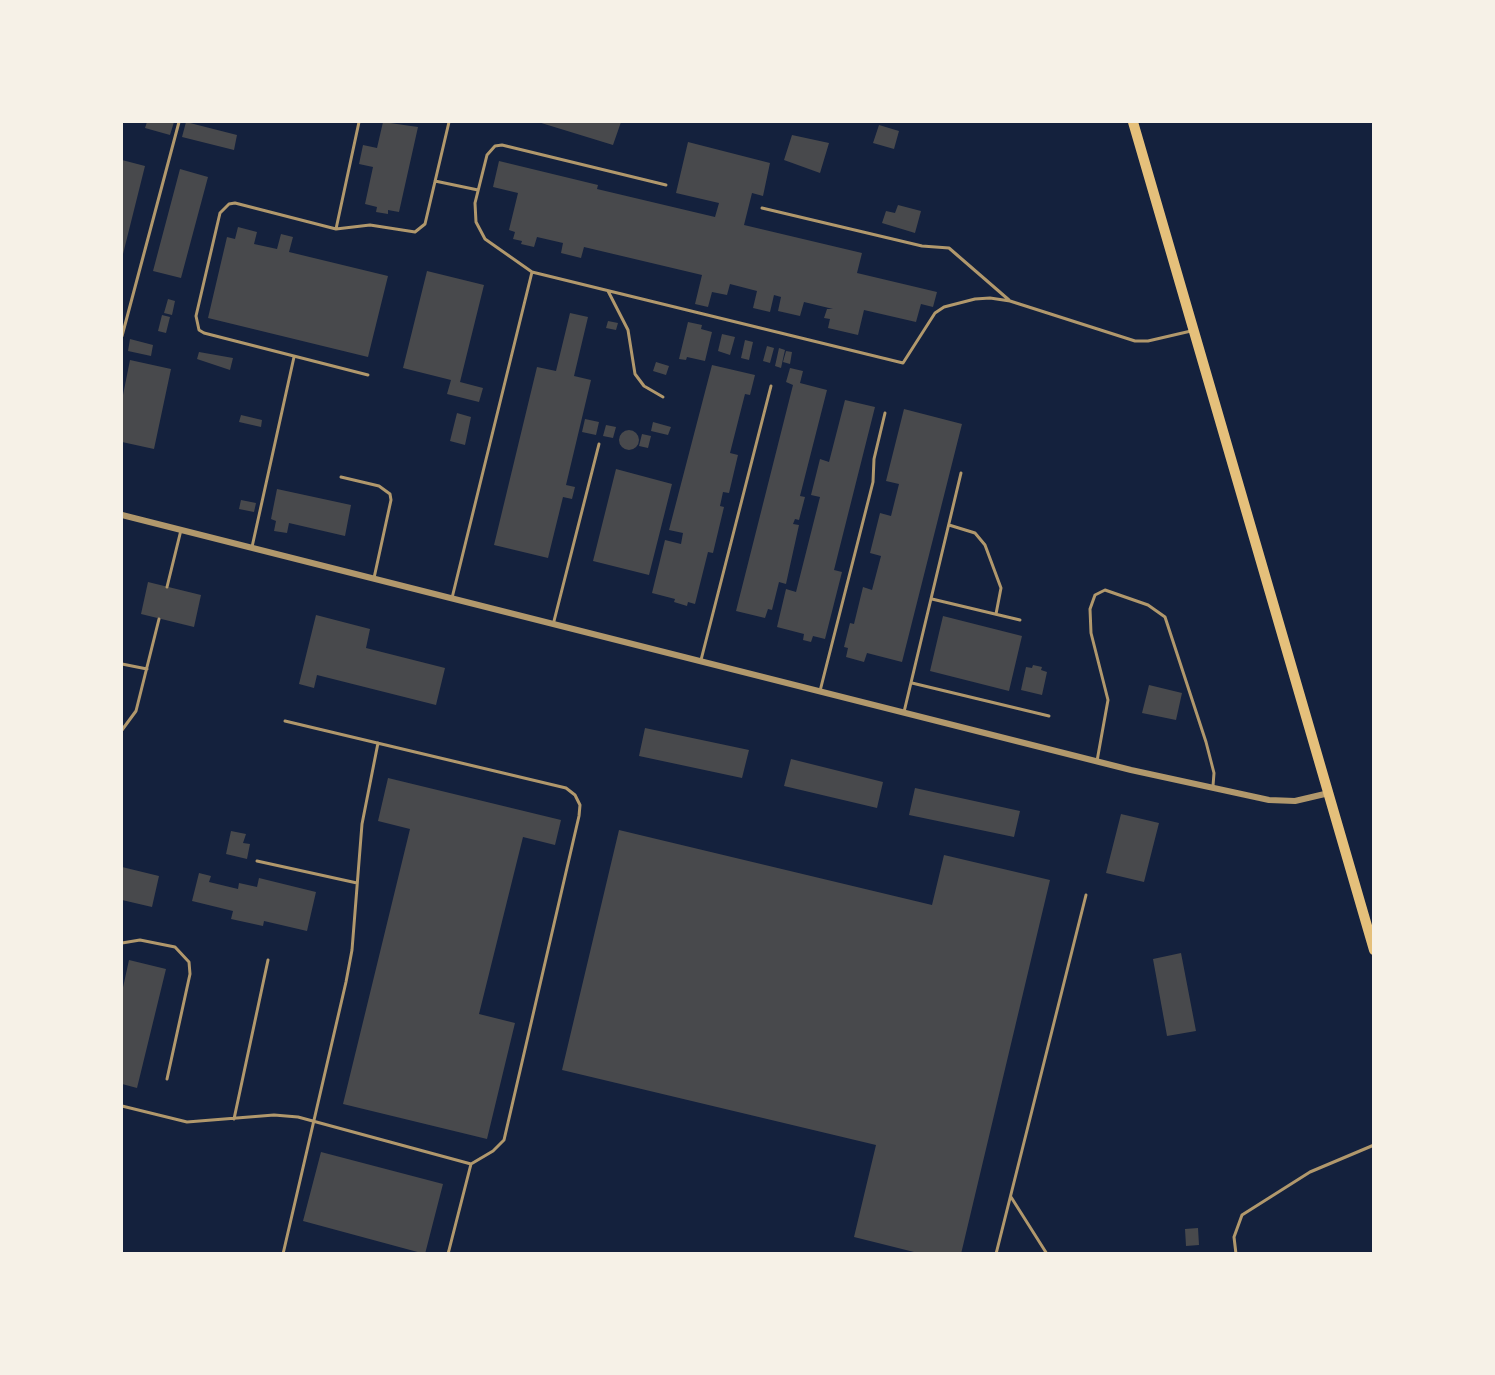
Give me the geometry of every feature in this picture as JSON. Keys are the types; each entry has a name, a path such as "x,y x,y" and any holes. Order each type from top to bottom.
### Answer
{"highway":[{"path":"1133,122 1374,950"}],"street":[{"path":"122,515 1097,762 1282,802 1329,793"}],"lane":[{"path":"122,336 179,122"},
{"path":"336,229 360,122"},
{"path":"368,375 199,330 196,316 220,213 229,204 235,203 336,229 370,225 415,232 425,224 449,122"},
{"path":"666,185 502,145 495,146 487,155 475,212 479,231 485,239 532,272 903,363 935,313 944,307 975,298 990,297 1010,302 1135,341 1148,341 1195,330"},
{"path":"435,181 478,191"},
{"path":"762,208 922,246 949,248 1010,302"},
{"path":"452,600 532,272"},
{"path":"608,291 628,330 634,374 644,386 663,397"},
{"path":"251,549 294,357"},
{"path":"700,662 771,386"},
{"path":"820,693 873,482 874,459 885,413"},
{"path":"553,625 598,444"},
{"path":"904,714 962,472"},
{"path":"340,477 379,486 390,494 391,500 374,580"},
{"path":"949,525 975,533 985,545 1001,588 996,614"},
{"path":"167,587 181,530"},
{"path":"1097,762 1108,700 1091,633 1090,609 1095,595 1105,590 1148,605 1165,617 1206,742 1214,773 1212,788"},
{"path":"932,599 1020,620"},
{"path":"122,730 136,711 159,618"},
{"path":"122,664 147,669"},
{"path":"912,682 1049,716"},
{"path":"122,1106 187,1122 274,1115 314,1121 471,1164 493,1152 504,1140 580,805 575,795 566,788 285,721"},
{"path":"283,1254 346,982 363,814 378,743"},
{"path":"257,861 357,883"},
{"path":"996,1254 1086,895"},
{"path":"122,943 129,939 175,947 189,962 190,974 167,1079"},
{"path":"234,1119 268,960"},
{"path":"1236,1254 1234,1237 1242,1215 1310,1172 1374,1145"},
{"path":"448,1254 471,1164"},
{"path":"1011,1196 1047,1254"}],"building":[{"path":"147,122 174,122 170,135 145,128"},
{"path":"186,122 237,135 234,150 182,137"},
{"path":"383,122 418,127 399,212 388,210 388,214 376,212 377,207 365,204 373,167 359,164 363,145 377,148"},
{"path":"538,122 621,122 613,145"},
{"path":"879,125 899,131 894,149 873,143"},
{"path":"792,135 829,143 820,173 784,160"},
{"path":"688,142 770,163 763,196 752,193 744,225 862,253 857,273 937,292 933,307 921,304 916,322 864,310 858,335 828,328 830,319 824,318 827,309 833,309 804,302 800,316 778,311 781,297 774,295 770,312 753,308 757,291 730,284 727,295 712,292 708,307 695,304 702,275 584,247 581,258 561,253 563,243 537,237 534,247 521,244 522,241 513,239 515,232 509,230 518,193 493,187 499,161 598,185 597,189 715,217 719,203 676,193"},
{"path":"122,160 145,166 122,258"},
{"path":"180,169 208,177 181,278 153,271"},
{"path":"898,205 921,211 915,233 882,223 886,211 895,213"},
{"path":"238,227 257,232 254,244 277,249 281,234 293,237 289,252 388,276 368,357 208,318 227,237 235,239"},
{"path":"427,271 484,285 460,382 483,388 479,402 447,394 451,380 403,368"},
{"path":"168,299 175,301 172,315 164,313"},
{"path":"570,313 588,317 574,376 591,380 566,485 575,487 572,499 563,497 548,558 494,545 537,367 556,371"},
{"path":"162,315 170,317 166,333 158,331"},
{"path":"608,321 618,323 616,330 606,328"},
{"path":"688,322 702,325 701,329 712,332 705,361 687,357 686,360 679,359"},
{"path":"722,334 735,337 730,355 718,351"},
{"path":"130,339 153,345 151,356 128,351"},
{"path":"745,340 753,342 749,360 741,358"},
{"path":"767,346 774,348 770,363 763,361"},
{"path":"779,348 785,350 781,368 775,366"},
{"path":"786,351 792,352 790,364 783,362"},
{"path":"199,352 233,358 230,370 197,359"},
{"path":"130,360 171,369 154,449 122,442 122,400"},
{"path":"656,362 669,366 666,375 653,371"},
{"path":"712,365 755,375 750,395 745,394 730,453 738,455 729,493 723,492 720,506 724,507 713,553 708,552 695,604 688,602 687,606 674,602 675,599 652,593 665,540 681,544 683,533 669,530"},
{"path":"790,368 803,371 800,383 827,390 800,496 805,497 799,520 795,519 793,524 799,525 786,584 779,582 772,610 768,609 765,618 736,611 793,385 786,382"},
{"path":"845,400 875,407 834,570 842,572 825,639 813,636 811,642 803,640 804,634 777,627 786,589 796,592 820,497 811,495 820,459 829,462"},
{"path":"904,409 962,424 902,662 867,653 864,662 846,657 848,648 844,647 850,623 854,624 863,587 872,590 881,556 870,553 880,513 891,516 899,484 886,481"},
{"path":"457,413 471,417 465,445 450,441"},
{"path":"241,415 262,420 261,427 239,422"},
{"path":"585,419 599,422 596,435 582,432"},
{"path":"653,422 671,427 668,435 651,431"},
{"path":"606,425 616,427 613,438 603,436"},
{"path":"629,430 636,433 639,440 636,447 629,450 622,447 619,440 622,433"},
{"path":"642,434 651,436 648,448 639,446"},
{"path":"616,469 672,484 649,575 593,561"},
{"path":"277,489 351,505 345,536 289,523 287,533 274,531 276,521 271,519"},
{"path":"241,500 256,503 254,512 239,509"},
{"path":"148,582 201,595 194,627 141,614"},
{"path":"316,615 370,629 366,648 445,668 436,705 317,675 314,688 299,684"},
{"path":"943,616 1022,636 1009,691 930,671"},
{"path":"1033,665 1042,667 1041,670 1047,672 1042,695 1021,690 1026,667 1032,668"},
{"path":"1149,685 1182,693 1176,720 1142,713"},
{"path":"645,728 749,750 742,778 639,756"},
{"path":"791,759 883,782 877,808 784,786"},
{"path":"388,778 561,820 555,845 523,837 479,1014 515,1023 487,1139 343,1104 410,829 378,821"},
{"path":"915,788 1020,811 1014,837 909,815"},
{"path":"1121,814 1159,823 1144,882 1106,873"},
{"path":"619,830 932,905 944,855 1050,880 961,1254 922,1254 854,1237 876,1145 562,1070"},
{"path":"231,831 246,834 243,843 250,844 247,859 226,854"},
{"path":"122,867 159,876 152,907 122,900"},
{"path":"199,873 211,876 209,882 238,889 239,883 257,887 259,878 316,892 307,931 264,921 263,926 231,919 233,911 192,901"},
{"path":"1181,953 1196,1031 1167,1036 1153,959"},
{"path":"129,960 166,969 137,1088 122,1084 122,992"},
{"path":"321,1152 443,1184 425,1254 303,1221"},
{"path":"1198,1228 1199,1245 1186,1246 1185,1229"}]}
